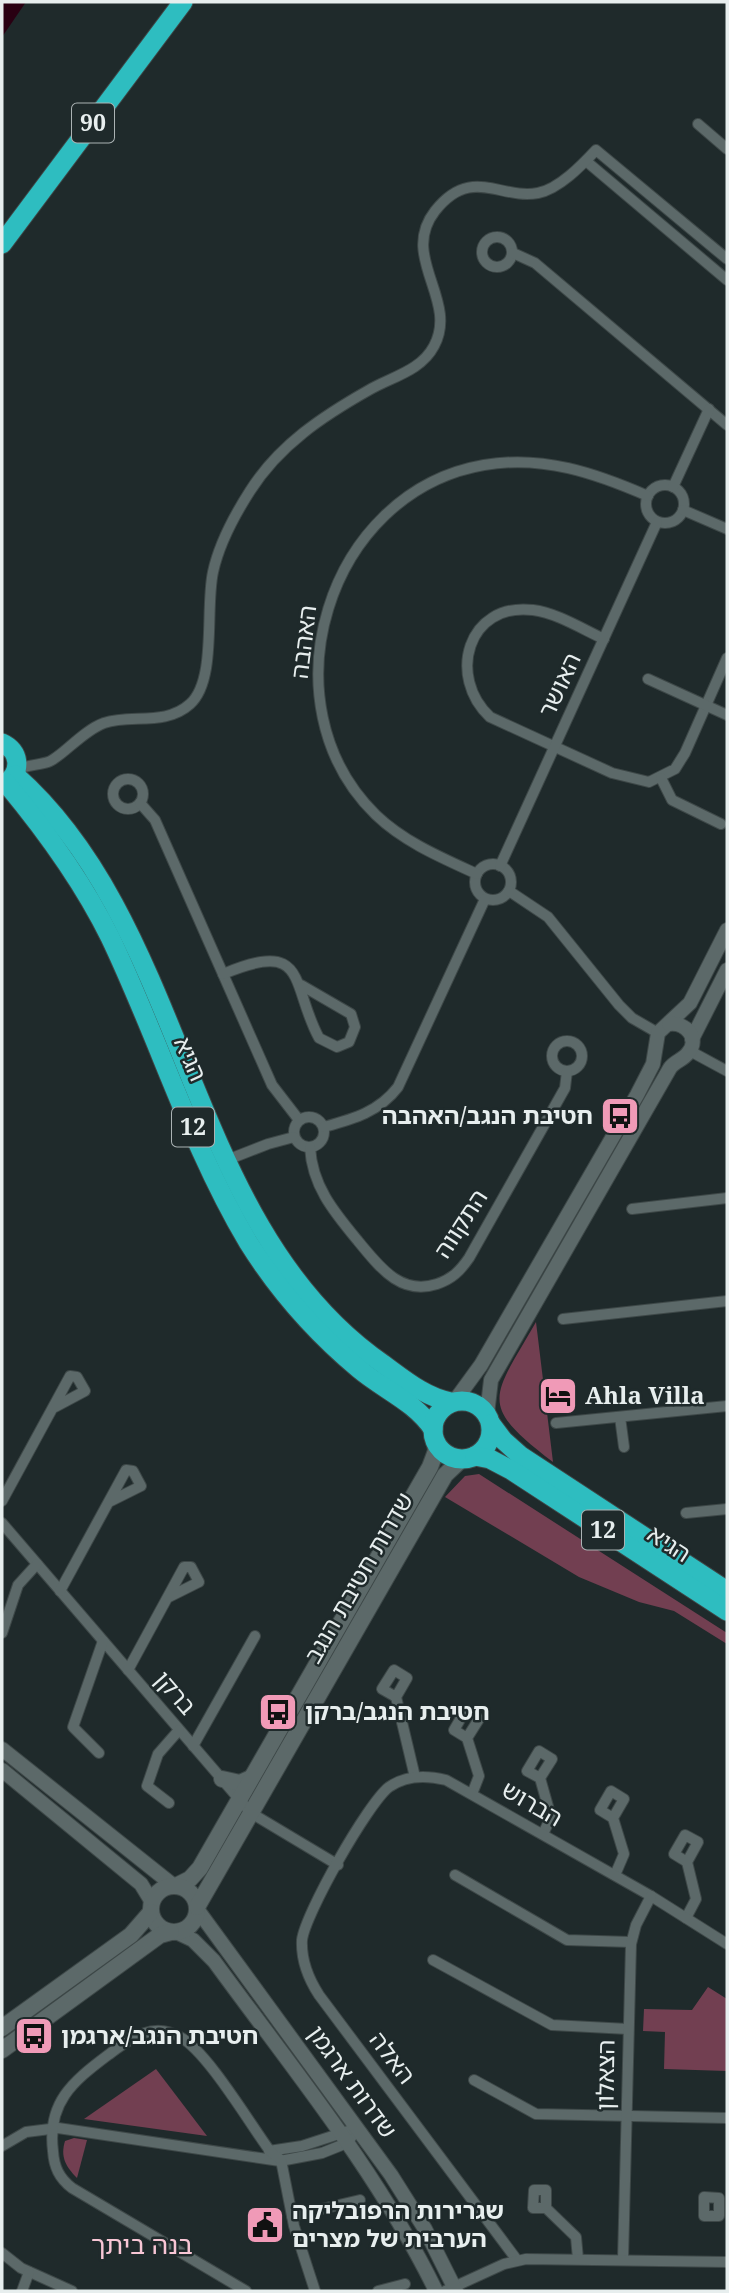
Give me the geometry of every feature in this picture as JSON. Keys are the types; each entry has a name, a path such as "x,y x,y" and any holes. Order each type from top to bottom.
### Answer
{"highway":[{"name":"90","path":"2,229 172,2"},
{"name":"90","path":"2,244 183,2"},
{"name":"12","path":"2,743 13,751 10,778"},
{"name":"הגיא","path":"10,778 40,797 60,821 109,898 227,1160 264,1233 298,1283 323,1311 373,1357 423,1392 453,1402"},
{"name":"הגיא","path":"10,778 94,906 232,1213 265,1268 284,1294 337,1350 420,1412 434,1435"},
{"name":"12","path":"453,1402 474,1403 489,1419"},
{"path":"434,1435 438,1413 453,1402"},
{"name":"הגיא","path":"489,1419 503,1440 521,1456 727,1591"},
{"path":"468,1457 489,1442 489,1419"},
{"name":"12","path":"434,1435 446,1454 468,1457"},
{"name":"הגיא","path":"468,1457 495,1461 517,1474 727,1611"}],"main road":[{"name":"שדרות חטיבת הנגב","path":"175,1886 187,1882 198,1871 425,1476 435,1457 434,1435"},
{"name":"שדרות חטיבת הנגב","path":"197,1908 439,1485 452,1466 468,1457"},
{"path":"222,1779 240,1783 251,1778"},
{"path":"2,2028 131,1935 162,1890 175,1886 191,1893 197,1908 190,1926 154,1939 2,2050"},
{"path":"152,1907 158,1925 174,1932"}],"street":[{"path":"698,124 727,149"},
{"path":"10,778 33,763 49,762 85,732 103,724 164,716 189,705 204,683 209,591 217,557 251,489 270,464 302,433 372,388 413,368 434,346 441,313 425,270 422,250 425,232 434,213 455,194 474,187 541,193 586,161 596,150 727,259"},
{"path":"586,161 727,280"},
{"path":"513,253 535,263 727,425"},
{"path":"673,487 709,409"},
{"name":"האהבה","path":"477,874 419,846 389,826 375,814 336,758 323,721 319,660 322,629 339,575 352,552 392,508 446,476 482,465 537,462 567,466 603,476 648,496"},
{"path":"658,487 673,487 682,497 683,510 672,522 657,522 647,512 648,496 658,487"},
{"path":"683,510 727,529"},
{"name":"האושר","path":"500,866 657,522"},
{"path":"604,639 547,614 523,610 496,615 485,623 470,643 466,658 469,687 477,705 490,717 632,780 649,782 675,769 685,753 727,658"},
{"path":"648,680 727,715"},
{"path":"660,778 672,800 721,824"},
{"path":"140,803 155,820 272,1085 299,1120"},
{"path":"486,866 500,866 509,876 509,891 499,899 485,899 476,889 477,874 486,866"},
{"path":"509,891 548,917 619,1006 661,1034 666,1058 688,1050 727,1071"},
{"path":"324,1127 373,1110 388,1100 398,1087 485,899"},
{"path":"453,1402 481,1365 638,1095 651,1067 661,1034 690,1003 727,930"},
{"path":"223,974 251,962 270,960 286,967 301,985 351,1014 355,1027 349,1042 337,1046 319,1038 301,985"},
{"path":"489,1419 491,1380 670,1068 688,1050 727,970"},
{"path":"661,1034 685,1027 688,1050"},
{"name":"התקווה","path":"310,1147 311,1167 321,1191 338,1218 393,1279 405,1285 429,1287 450,1279 469,1258 565,1088 567,1071"},
{"path":"315,1117 324,1127 320,1143 310,1147 303,1146 294,1137 294,1126 299,1120 315,1117"},
{"path":"227,1160 268,1143 294,1137"},
{"path":"632,1209 727,1198"},
{"path":"563,1319 727,1301"},
{"path":"556,1423 727,1406"},
{"path":"2,1501 55,1407"},
{"path":"620,1417 624,1447"},
{"path":"60,1591 111,1501"},
{"path":"687,1513 727,1509"},
{"name":"ברקן","path":"2,1523 251,1813 338,1865"},
{"path":"2,1633 18,1585 37,1564"},
{"path":"128,1670 169,1597"},
{"path":"193,1746 255,1636"},
{"path":"99,1753 73,1727 103,1641"},
{"path":"338,1865 382,1794 400,1781 415,1777 396,1697"},
{"path":"169,1803 147,1786 158,1754 179,1730"},
{"path":"467,1738 479,1776 472,1794"},
{"path":"2,1749 175,1886"},
{"path":"2,1770 141,1884 152,1907"},
{"name":"הברוש","path":"415,1777 446,1780 651,1896 727,1944"},
{"path":"540,1778 551,1818 543,1834"},
{"path":"613,1818 624,1854 615,1875"},
{"path":"685,1917 696,1899 687,1861"},
{"name":"האלה","path":"338,1865 305,1927 303,1962 312,1984 517,2260"},
{"path":"455,1875 567,1940 631,1942"},
{"name":"הצאלון","path":"624,2260 631,1942 636,1925 651,1896"},
{"name":"שדרות ארגמן","path":"197,1908 358,2128 414,2211 452,2290"},
{"name":"שדרות ארגמן","path":"174,1932 193,1940 214,1961 393,2211 436,2291"},
{"path":"433,1960 552,2025 628,2029"},
{"path":"246,2291 68,2185 55,2165 50,2128 64,2095 82,2074 130,2039 159,2030 177,2035 192,2045 281,2161 292,2216 316,2291"},
{"path":"474,2080 536,2114 727,2118"},
{"path":"2,2146 26,2132 50,2128 234,2152 281,2161 322,2153 358,2128"},
{"path":"234,2152 302,2146 343,2138"},
{"path":"292,2216 360,2200"},
{"path":"545,2208 576,2237 578,2259"},
{"path":"2,2253 29,2272 72,2291"},
{"path":"452,2290 517,2260 727,2262"},
{"path":"22,2291 29,2272"},
{"path":"378,2291 405,2284"}],"shaded area":[{"path":"2,2 26,2 2,37"},
{"path":"536,1322 553,1462 512,1426 503,1413 500,1399 509,1368"},
{"path":"479,1474 727,1633 727,1644 674,1611 639,1602 579,1577 445,1497 465,1476"},
{"path":"708,1987 727,1999 727,2071 664,2069 665,2032 643,2031 644,2009 692,2010"},
{"path":"156,2069 207,2136 84,2119"},
{"path":"74,2138 87,2140 77,2178 67,2166 63,2152 65,2141"}],"place":[{"name":"חטיבת הנגב/האהבה","path":"620,1116"},
{"name":"Ahla Villa","path":"558,1396"},
{"name":"חטיבת הנגב/ברקן","path":"278,1712"},
{"name":"חטיבת הנגב/ארגמן","path":"34,2036"},
{"name":"שגרירות הרפובליקה הערבית של מצרים","path":"265,2225"}],"district":[{"name":"בנה ביתך","path":"142,2245"}]}
